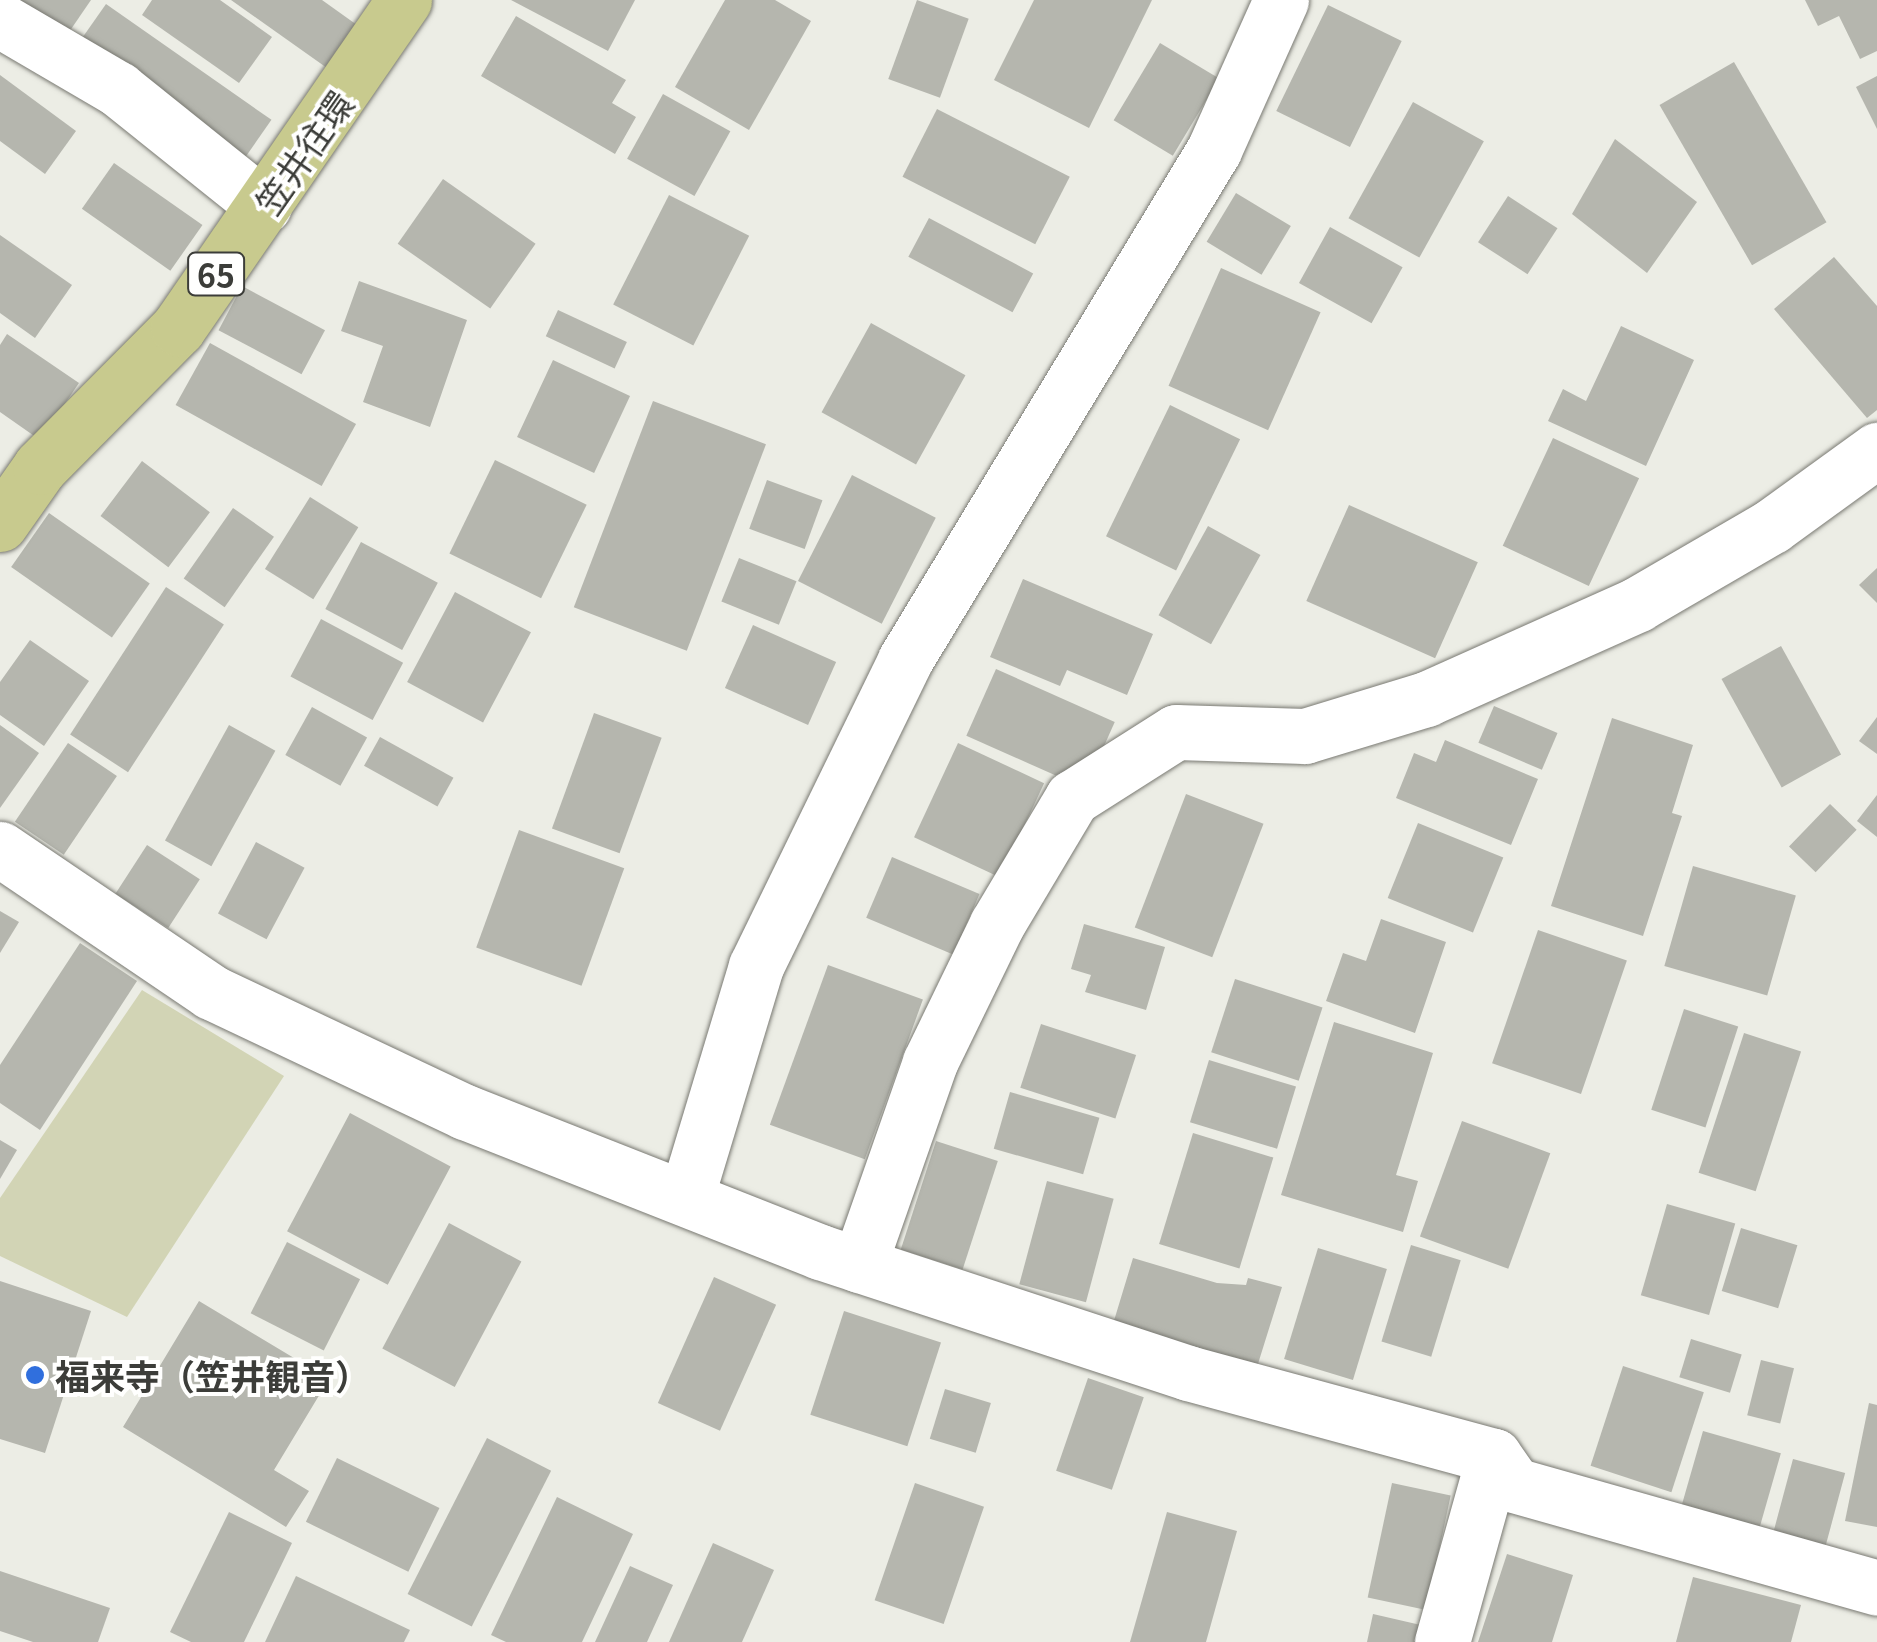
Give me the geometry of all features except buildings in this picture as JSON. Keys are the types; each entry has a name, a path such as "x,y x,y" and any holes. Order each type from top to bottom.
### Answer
{"main road":[{"name":"笠井往環","path":"0,524 40,466 178,328 404,0"}],"street":[{"path":"686,1198 756,966 904,660 1214,150 1282,0"},
{"path":"0,20 118,89 264,206"},
{"path":"858,1264 930,1062 997,924 1072,798 1176,732 1305,736 1426,699 1655,594 1772,526 1877,450"},
{"path":"0,849 211,992 465,1112 858,1264 1188,1373 1494,1456 1514,1486 1877,1588"},
{"path":"1442,1642 1494,1456"}],"green space":[{"path":"142,990 284,1076 127,1317 0,1256 0,1198"}],"place":[{"name":"福来寺（笠井観音）","path":"35,1375"}]}
